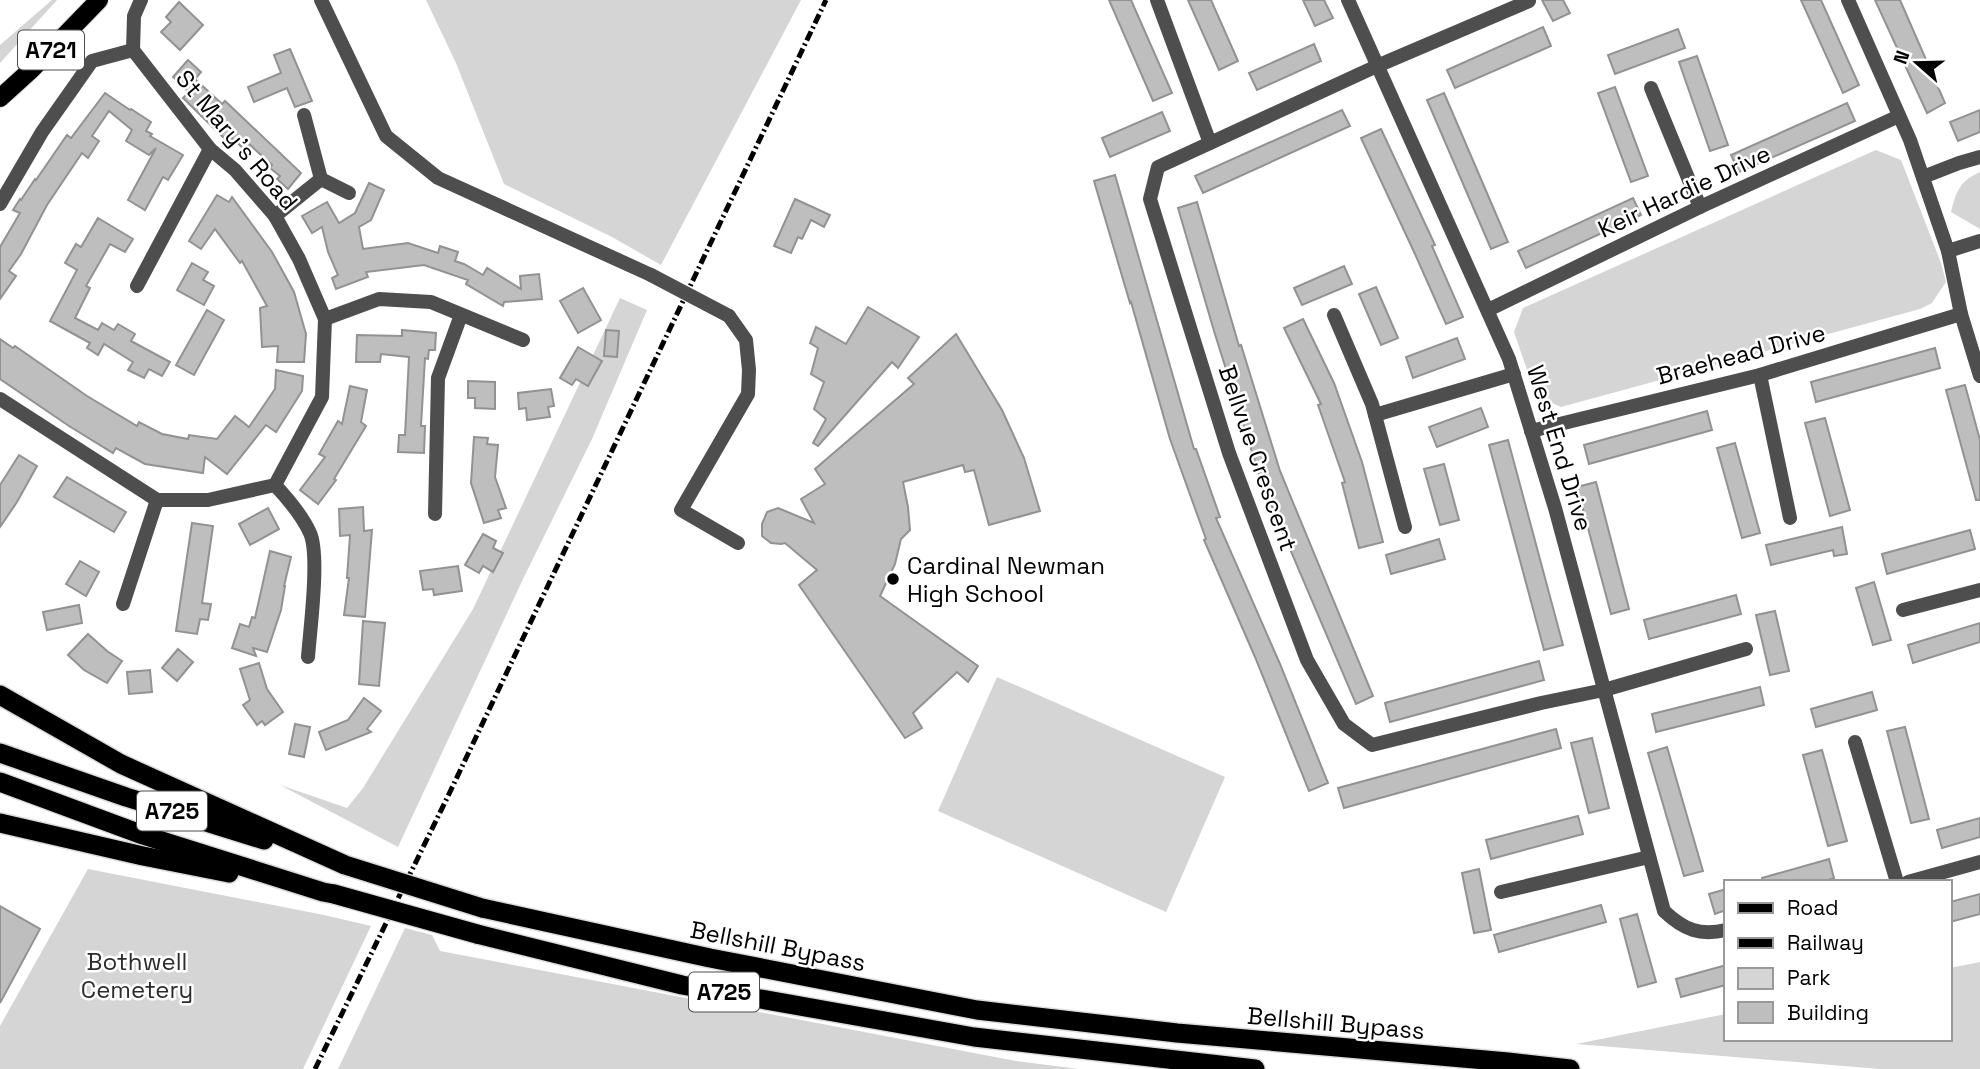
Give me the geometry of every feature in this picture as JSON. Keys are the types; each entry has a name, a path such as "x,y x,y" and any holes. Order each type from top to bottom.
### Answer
{"highway":[{"path":"0,695 121,764 345,865"},
{"name":"Bellshill Bypass","path":"0,753 126,797 482,908 710,958 977,1010 1177,1033 1570,1069"},
{"name":"A725","path":"0,782 143,835 329,893 477,934 682,985 960,1035 1255,1069"},
{"path":"0,823 144,856 329,893"}],"main road":[{"name":"A721","path":"0,98 99,0"}],"street":[{"path":"0,204 42,132 92,61 133,50 134,16 141,0"},
{"path":"321,0 386,136 438,178 651,275 729,316 746,340 748,394 681,510 738,543"},
{"path":"1157,0 1210,143"},
{"name":"West End Drive","path":"1348,0 1488,310 1514,374 1555,508 1664,911 1678,924 1703,934 1724,930"},
{"path":"1848,0 1923,177 1948,251 1961,314 1980,376"},
{"name":"Bellvue Crescent","path":"1529,1 1377,66 1158,167 1150,200 1228,453 1307,660 1344,724 1372,745 1604,690"},
{"name":"St Mary's Road","path":"133,50 210,149 235,170 275,216 299,259 325,319 322,397 275,485"},
{"path":"1651,89 1700,207"},
{"path":"304,115 321,179 349,193"},
{"name":"Keir Hardie Drive","path":"1488,310 1700,207 1899,116"},
{"path":"137,286 210,149"},
{"path":"1923,177 1980,158"},
{"path":"275,216 321,179"},
{"path":"1948,251 1980,241"},
{"path":"325,319 379,299 431,302 523,340"},
{"name":"Braehead Drive","path":"1531,431 1760,375 1961,314"},
{"path":"435,514 438,378 461,315"},
{"path":"1334,315 1372,404 1405,527"},
{"path":"1375,415 1514,374"},
{"path":"1760,375 1790,518"},
{"path":"3,407 157,500 208,500 275,485 296,508 312,536 315,556 308,657"},
{"path":"123,604 157,500"},
{"path":"1903,610 1980,590"},
{"path":"1604,690 1746,649"},
{"path":"1855,742 1896,880"},
{"path":"1501,892 1649,857"},
{"path":"1915,880 1980,862"}],"green space":[{"path":"52,0 57,0 0,63 0,45"},
{"path":"426,0 801,0 661,265 612,237 504,184 456,63"},
{"path":"1876,150 1901,160 1941,263 1946,282 1932,303 1920,309 1561,407 1536,396 1514,332 1523,308"},
{"path":"1980,172 1980,229 1951,212 1960,188"},
{"path":"620,298 647,310 592,439 524,577 398,847 280,785 347,808 363,788 473,609"},
{"path":"997,677 1225,777 1166,912 938,811"},
{"name":"Bothwell Cemetery","path":"88,869 371,926 303,1069 0,1069 0,1026"},
{"path":"405,928 432,935 440,951 1016,1061 1079,1069 338,1069"},
{"path":"1980,962 1980,1069 1880,1069 1576,1044 1724,1014 1724,1041 1952,1041 1952,968"}],"building":[{"path":"1109,0 1131,0 1172,93 1153,101"},
{"path":"1188,0 1211,0 1238,61 1219,70"},
{"path":"1303,0 1324,0 1333,18 1315,26"},
{"path":"1542,0 1563,0 1570,13 1553,21"},
{"path":"1801,0 1821,0 1859,85 1843,93"},
{"path":"1875,0 1900,0 1945,103 1927,113"},
{"path":"179,2 203,25 180,50 161,32 171,22 166,17"},
{"path":"1543,27 1551,46 1455,88 1447,70"},
{"path":"1678,29 1685,48 1615,74 1608,55"},
{"path":"1314,44 1321,61 1257,90 1249,73"},
{"path":"290,49 312,101 295,107 287,88 254,102 248,87 281,73 274,55"},
{"path":"1697,56 1728,145 1710,151 1679,62"},
{"path":"188,60 201,72 195,79 222,104 225,101 301,173 288,189 277,179 280,176 270,168 272,165 250,145 245,150 232,138 228,142 183,98 189,92 173,77"},
{"path":"1615,87 1648,176 1631,182 1598,93"},
{"path":"105,93 151,122 146,131 152,134 150,136 183,155 168,180 163,177 145,210 128,200 156,148 149,155 126,141 132,130 109,111 92,136 99,141 88,158 82,153 47,205 9,271 16,276 0,299 0,247 20,213 13,210 67,135 71,138"},
{"path":"1444,93 1508,242 1491,249 1427,100"},
{"path":"1847,103 1855,121 1739,172 1731,155"},
{"path":"1342,110 1350,126 1203,193 1195,176"},
{"path":"1980,110 1980,132 1958,141 1950,122"},
{"path":"1162,112 1170,131 1110,157 1102,138"},
{"path":"1381,129 1435,245 1432,246 1463,317 1446,324 1361,138"},
{"path":"1115,175 1194,449 1220,517 1216,518 1280,664 1328,783 1309,791 1204,540 1206,539 1170,439 1094,181"},
{"path":"369,183 384,190 371,220 359,227 363,249 408,243 438,253 440,246 458,252 455,261 483,275 487,268 521,289 520,276 539,274 542,299 504,302 503,306 466,284 468,280 424,265 366,272 368,277 336,289 332,278 338,275 328,252 322,227 312,233 302,216 327,202 339,223 355,213"},
{"path":"217,195 229,202 232,197 272,252 294,292 306,334 304,362 277,362 278,346 262,347 260,308 267,306 242,261 240,263 215,229 201,249 189,241"},
{"path":"1633,198 1641,215 1526,268 1518,251"},
{"path":"795,199 830,215 824,227 811,220 802,239 798,237 791,253 774,246"},
{"path":"1197,202 1239,346 1241,345 1280,471 1373,696 1356,704 1261,481 1178,208"},
{"path":"98,218 133,239 125,252 110,244 86,286 90,288 75,318 98,330 102,323 114,330 118,324 135,334 131,341 170,362 162,376 149,369 144,378 128,370 133,362 104,344 98,355 87,348 90,343 50,321 77,270 65,263 76,244 81,247"},
{"path":"192,263 208,272 203,280 214,286 204,305 177,290"},
{"path":"1344,266 1352,284 1302,305 1294,288"},
{"path":"1376,287 1398,338 1381,345 1359,294"},
{"path":"583,288 601,320 578,333 560,301"},
{"path":"868,307 919,337 898,368 892,362 818,446 813,443 826,419 814,409 824,382 811,374 818,348 810,343 816,327 846,344"},
{"path":"207,310 224,320 194,375 176,365"},
{"path":"1303,319 1334,383 1362,462 1383,542 1359,548 1342,483 1345,482 1318,405 1321,404 1284,328"},
{"path":"402,330 436,333 435,350 429,350 428,359 425,358 421,426 425,426 424,453 398,452 399,435 405,435 409,357 381,354 380,362 356,362 357,335 402,336"},
{"path":"606,330 619,331 617,357 604,356"},
{"path":"956,334 1002,410 1024,458 1040,511 989,525 974,470 965,472 963,465 903,482 910,530 901,539 895,564 880,596 978,666 968,682 957,672 913,713 922,728 905,738 799,585 817,570 785,543 771,543 762,536 762,524 767,512 778,508 814,523 801,499 825,484 815,469 914,384 908,378"},
{"path":"1457,338 1465,359 1413,378 1406,357"},
{"path":"0,339 13,348 15,346 87,396 137,426 139,422 162,434 188,439 189,435 217,439 235,416 249,427 275,389 276,370 303,376 302,391 276,432 266,425 227,474 205,457 203,473 145,464 116,448 113,453 0,379"},
{"path":"578,347 602,361 588,386 576,379 572,385 560,378"},
{"path":"1935,348 1940,368 1816,402 1811,382"},
{"path":"468,381 495,382 495,409 475,408 475,398 468,398"},
{"path":"1965,385 1980,440 1980,500 1976,500 1946,390"},
{"path":"350,386 367,390 361,422 366,426 334,479 336,480 318,504 300,490 325,457 319,454 338,421 342,424"},
{"path":"551,389 554,406 548,407 550,417 527,420 526,408 519,409 518,393"},
{"path":"1481,408 1488,427 1437,447 1429,427"},
{"path":"1707,411 1712,430 1589,464 1584,445"},
{"path":"1825,418 1850,510 1830,516 1805,423"},
{"path":"474,437 488,438 487,444 498,445 495,477 506,508 498,510 501,518 484,523 471,483"},
{"path":"1508,440 1563,645 1544,650 1489,445"},
{"path":"1735,443 1760,533 1742,538 1717,448"},
{"path":"19,455 37,466 0,527 0,485"},
{"path":"1444,464 1459,520 1440,525 1424,469"},
{"path":"67,477 126,512 114,532 54,497"},
{"path":"1596,482 1629,609 1611,614 1577,487"},
{"path":"363,507 364,531 372,530 365,617 344,615 349,578 350,535 340,536 339,509"},
{"path":"268,508 279,529 250,545 239,524"},
{"path":"192,523 213,526 202,603 211,604 208,620 200,619 197,634 176,631"},
{"path":"1842,527 1847,554 1834,556 1833,550 1771,565 1766,545"},
{"path":"1970,530 1975,549 1887,574 1882,554"},
{"path":"483,534 496,541 493,548 503,553 493,572 483,566 479,573 465,565"},
{"path":"1439,539 1445,559 1391,574 1386,555"},
{"path":"270,551 291,557 281,610 267,652 253,648 256,656 232,648 240,624 249,627 252,617 255,618"},
{"path":"80,561 99,572 86,596 66,584"},
{"path":"458,566 462,591 434,595 433,589 423,590 420,571"},
{"path":"1874,582 1891,640 1873,645 1856,588"},
{"path":"1736,595 1741,614 1649,639 1644,620"},
{"path":"79,605 82,623 47,630 43,612"},
{"path":"1775,611 1789,671 1770,675 1756,615"},
{"path":"363,621 385,623 379,686 359,684"},
{"path":"1980,623 1980,642 1913,663 1908,645"},
{"path":"88,634 122,661 107,683 84,670 68,655"},
{"path":"178,649 193,662 177,681 162,668"},
{"path":"1539,661 1544,680 1390,722 1385,703"},
{"path":"259,663 267,689 283,712 265,725 262,721 257,725 243,705 250,700 240,669"},
{"path":"150,670 152,692 129,694 127,672"},
{"path":"1760,687 1764,705 1656,732 1652,714"},
{"path":"1872,692 1877,710 1816,727 1811,709"},
{"path":"364,698 381,711 367,729 371,732 326,750 319,732 348,720"},
{"path":"295,724 310,727 304,757 289,754"},
{"path":"1905,727 1929,819 1911,823 1887,731"},
{"path":"1556,729 1561,748 1344,808 1338,788"},
{"path":"1592,738 1609,808 1589,813 1571,743"},
{"path":"1667,747 1703,871 1684,876 1648,753"},
{"path":"1822,750 1847,841 1828,846 1803,755"},
{"path":"1578,816 1583,834 1491,859 1486,840"},
{"path":"1980,818 1980,837 1942,848 1937,830"},
{"path":"1829,859 1834,878 1762,880"},
{"path":"1479,869 1491,930 1474,933 1462,873"},
{"path":"1724,890 1724,911 1715,914 1709,894"},
{"path":"1980,894 1980,914 1952,921 1952,901"},
{"path":"1601,905 1606,922 1499,952 1494,935"},
{"path":"0,906 40,929 0,1003"},
{"path":"1637,914 1656,982 1638,987 1620,919"},
{"path":"1724,966 1724,986 1681,997 1676,979"}],"railway":[{"path":"315,1069 449,794 826,0"}],"place":[{"name":"Cardinal Newman High School","path":"893,579"}]}
